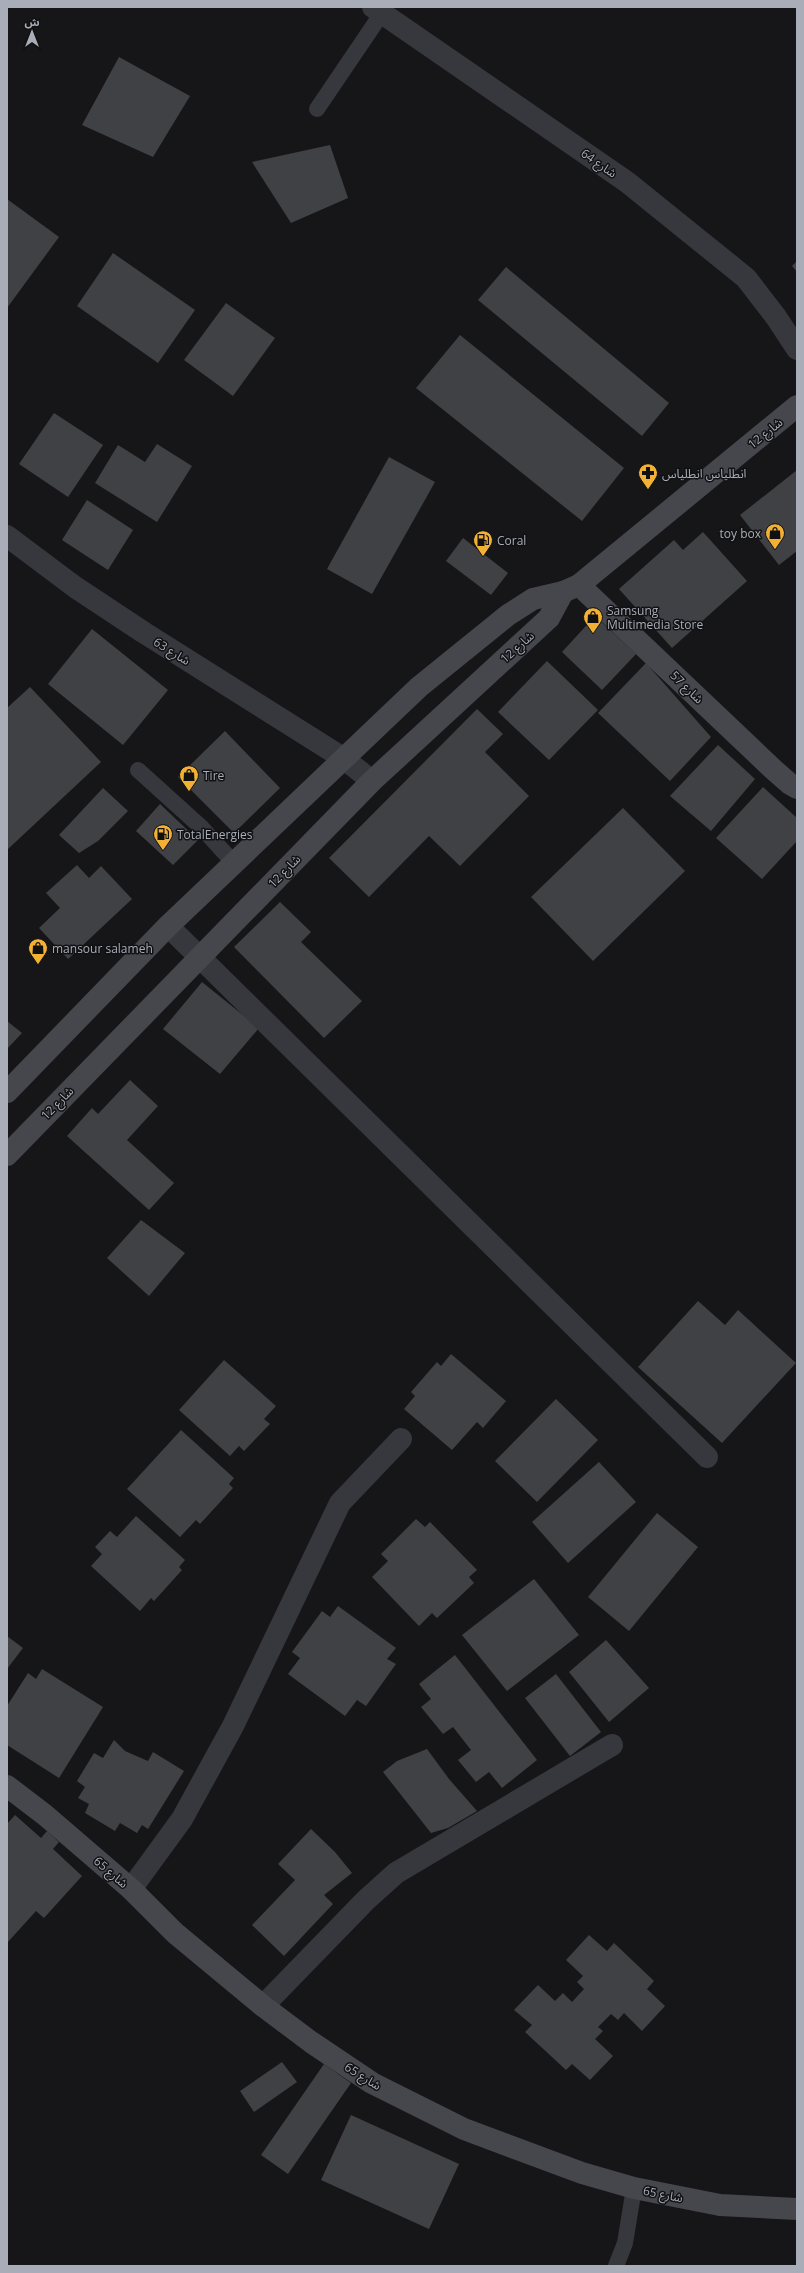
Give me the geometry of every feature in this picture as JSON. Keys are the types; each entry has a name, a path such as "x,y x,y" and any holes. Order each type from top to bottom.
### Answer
{"street":[{"name":"شارع 64","path":"377,10 627,182 746,278 776,317 797,349"},
{"name":"شارع 12","path":"7,1155 372,781 549,618 571,588 797,406"},
{"name":"شارع 63","path":"7,536 75,587 142,632 343,758 372,781"},
{"name":"شارع 12","path":"7,1092 168,926 419,687 508,615 532,599 571,588"},
{"name":"شارع 57","path":"571,588 774,770 797,788"},
{"path":"168,926 707,1457"},
{"path":"131,1889 182,1819 233,1726 340,1502 401,1439"},
{"path":"263,2006 371,1895 396,1873 612,1745"},
{"name":"شارع 65","path":"7,1786 45,1815 131,1889 175,1933 263,2006 311,2042 372,2083 464,2128 582,2173 634,2188 720,2205 797,2209"}],"lane":[{"path":"317,109 377,10"},
{"path":"138,770 201,827 234,863"},
{"path":"616,2266 625,2243 634,2188"}],"building":[{"path":"119,57 190,96 153,157 82,125"},
{"path":"330,145 348,198 291,223 252,162"},
{"path":"7,199 59,237 7,308"},
{"path":"113,253 195,310 158,363 77,306"},
{"path":"797,261 797,272 792,266"},
{"path":"506,267 669,403 642,436 478,300"},
{"path":"226,303 275,338 233,396 184,360"},
{"path":"460,335 624,468 582,521 416,388"},
{"path":"54,413 103,445 68,497 19,464"},
{"path":"157,444 192,466 157,522 95,483 118,445 145,462"},
{"path":"389,457 435,482 372,594 327,569"},
{"path":"797,470 797,551 779,565 740,515"},
{"path":"87,500 133,530 108,570 62,540"},
{"path":"703,532 747,581 672,648 619,589 674,540 683,550"},
{"path":"463,538 508,573 491,595 446,561"},
{"path":"595,616 636,654 602,690 562,652"},
{"path":"92,629 168,690 123,745 48,684"},
{"path":"547,661 598,710 549,760 498,712"},
{"path":"646,663 711,737 670,781 598,713"},
{"path":"30,687 101,762 7,850 7,708"},
{"path":"477,709 503,734 485,752 529,796 460,866 429,836 369,897 329,858"},
{"path":"225,731 280,788 234,833 178,777"},
{"path":"718,745 755,779 711,831 670,796"},
{"path":"763,787 797,818 797,841 762,879 716,838"},
{"path":"103,788 128,811 98,841 79,853 59,835"},
{"path":"160,804 198,840 173,865 136,831"},
{"path":"623,808 685,871 593,961 531,897"},
{"path":"77,865 89,878 101,866 132,899 68,959 39,928 60,908 46,893"},
{"path":"280,902 311,932 301,942 362,1001 324,1038 234,947"},
{"path":"202,982 259,1028 220,1074 163,1029"},
{"path":"7,1021 22,1033 7,1049"},
{"path":"130,1080 158,1106 127,1140 174,1183 149,1210 67,1136 92,1108 98,1114"},
{"path":"141,1220 185,1253 149,1296 107,1258"},
{"path":"698,1301 725,1325 738,1310 796,1363 722,1443 638,1367"},
{"path":"451,1354 506,1401 483,1428 477,1422 452,1450 404,1409 415,1396 411,1392 437,1362 441,1366"},
{"path":"224,1360 276,1406 264,1419 270,1424 244,1451 239,1446 230,1456 179,1410"},
{"path":"556,1399 598,1440 537,1502 495,1461"},
{"path":"181,1430 234,1478 229,1484 233,1488 200,1524 196,1520 180,1537 127,1489"},
{"path":"599,1462 636,1502 568,1563 532,1522"},
{"path":"657,1513 698,1547 629,1631 588,1597"},
{"path":"136,1516 185,1560 179,1567 182,1570 154,1601 151,1598 140,1611 91,1566 102,1554 95,1547 110,1531 117,1537"},
{"path":"416,1519 425,1527 430,1522 477,1570 469,1577 474,1583 437,1618 432,1613 419,1626 372,1577 388,1561 381,1554"},
{"path":"534,1579 579,1635 507,1691 462,1635"},
{"path":"338,1606 396,1648 387,1659 396,1664 366,1706 357,1700 345,1716 288,1674 300,1658 292,1652 322,1611 330,1617"},
{"path":"7,1636 23,1648 7,1669"},
{"path":"606,1640 649,1688 609,1722 569,1672"},
{"path":"455,1655 537,1760 502,1788 489,1772 476,1782 458,1760 471,1750 453,1727 443,1734 421,1707 431,1699 419,1684"},
{"path":"42,1669 103,1707 59,1778 7,1745 7,1706 28,1673 36,1679"},
{"path":"556,1674 601,1732 570,1756 525,1698"},
{"path":"114,1740 125,1751 148,1761 153,1752 184,1771 148,1829 142,1825 137,1833 120,1823 115,1831 85,1813 89,1804 78,1798 85,1787 77,1781 94,1753 103,1758"},
{"path":"427,1749 449,1779 477,1811 448,1828 431,1833 383,1772 397,1761"},
{"path":"15,1815 41,1838 47,1831 59,1842 53,1849 82,1876 44,1918 36,1911 7,1943 7,1824"},
{"path":"311,1829 335,1852 352,1873 324,1895 333,1904 284,1956 252,1925 295,1880 278,1864"},
{"path":"589,1935 607,1951 614,1943 654,1981 647,1989 665,2006 642,2031 624,2013 618,2020 611,2014 598,2027 603,2031 595,2039 613,2056 590,2080 572,2064 566,2070 525,2032 532,2025 514,2010 538,1985 555,2001 563,1993 572,2002 584,1989 577,1982 583,1976 566,1960"},
{"path":"282,2062 297,2082 254,2112 240,2091"},
{"path":"324,2064 351,2083 288,2174 261,2155"},
{"path":"351,2115 459,2164 429,2229 321,2180"}],"place":[{"name":"انطلياس انطلياس","path":"648,490"},
{"name":"toy box","path":"775,550"},
{"name":"Coral","path":"483,557"},
{"name":"Samsung Multimedia Store","path":"593,634"},
{"name":"Tire","path":"189,792"},
{"name":"TotalEnergies","path":"163,851"},
{"name":"mansour salameh","path":"38,965"}]}
